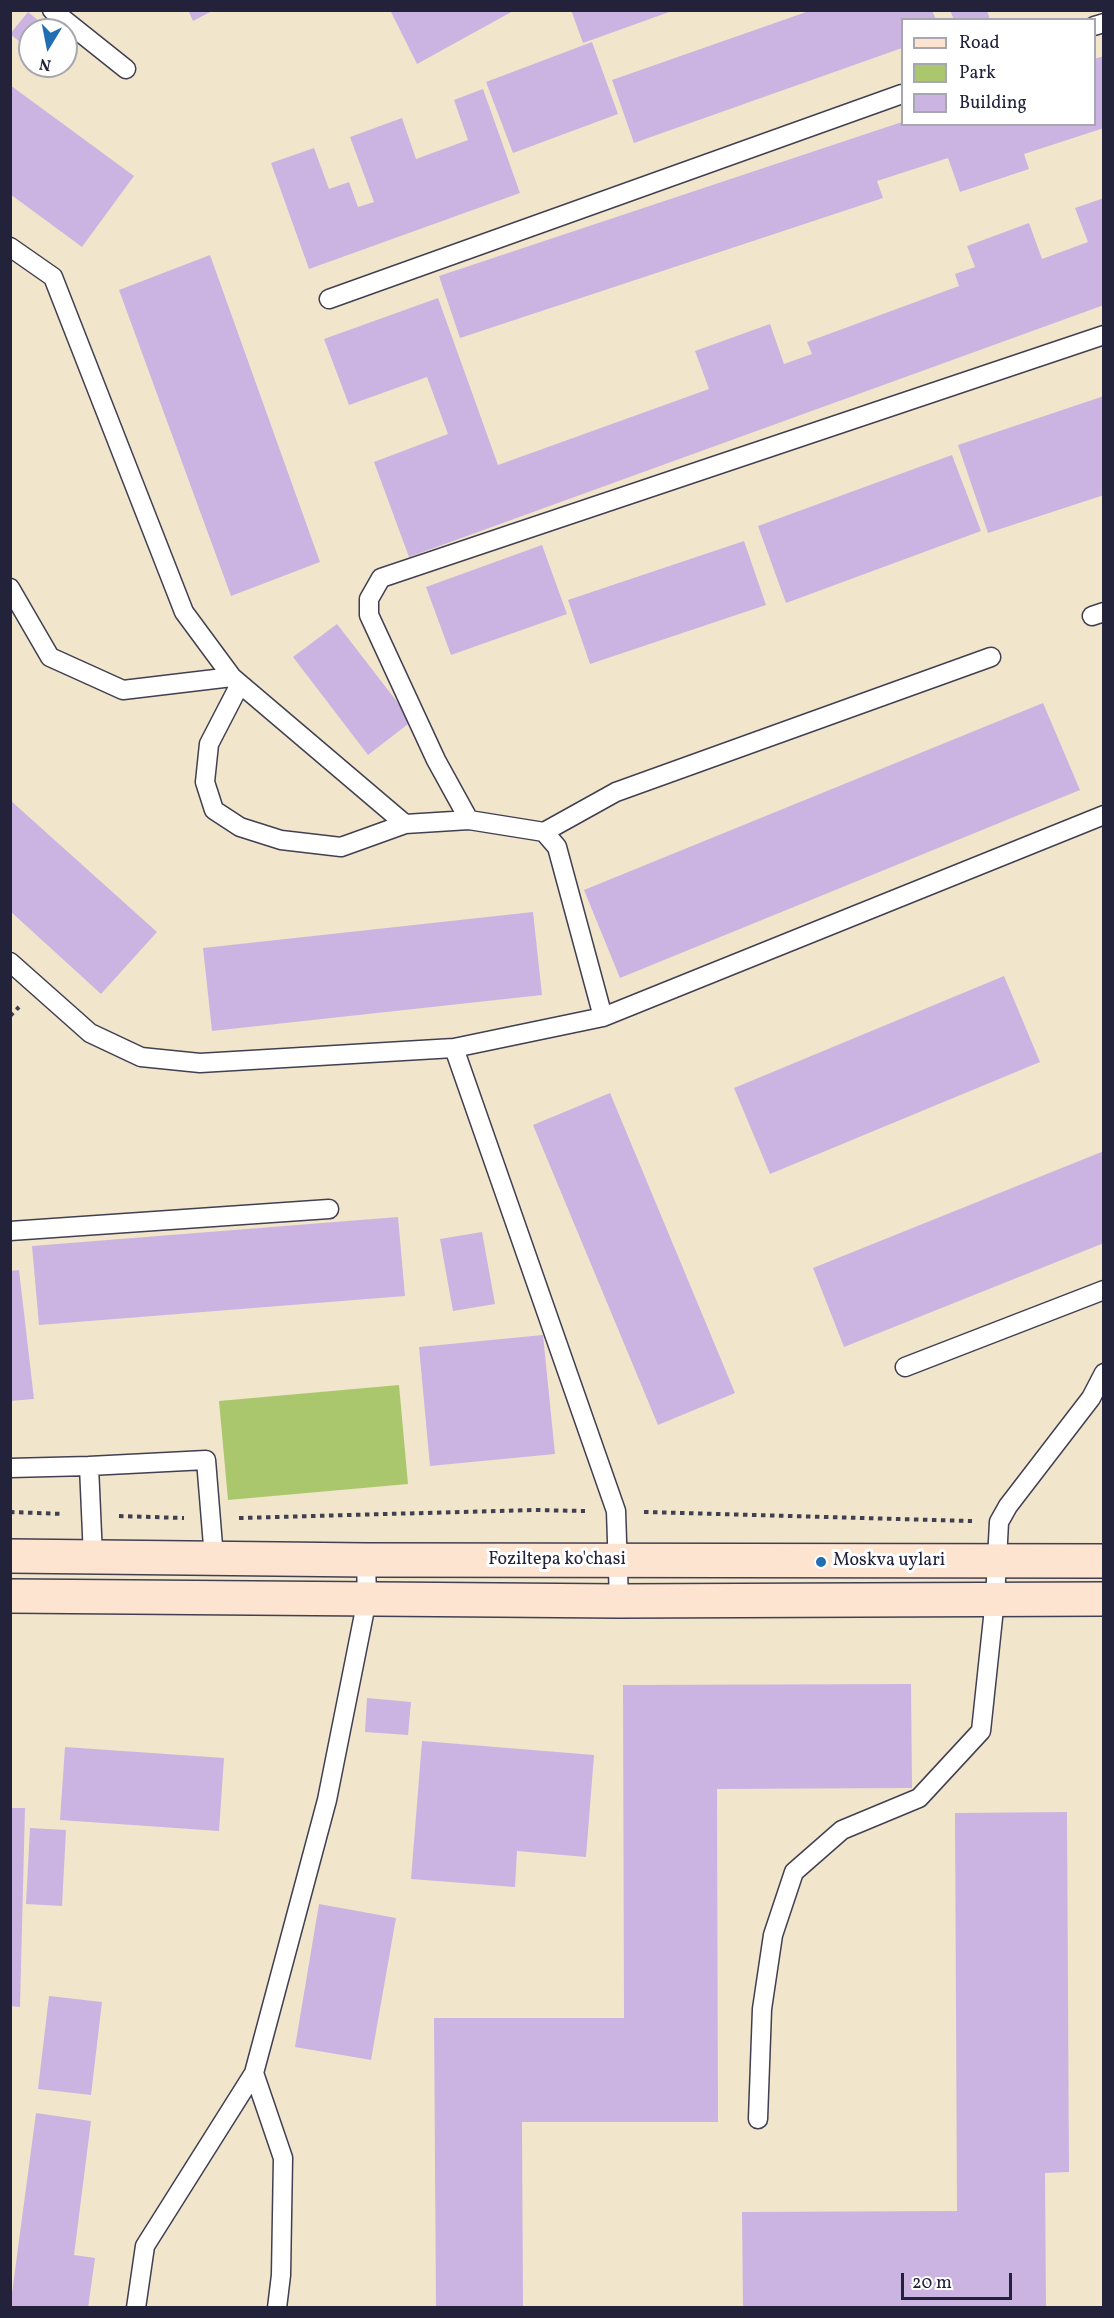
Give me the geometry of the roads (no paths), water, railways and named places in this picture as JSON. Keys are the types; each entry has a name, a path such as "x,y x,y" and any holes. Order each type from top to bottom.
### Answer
{"main road":[{"name":"Foziltepa ko'chasi","path":"10,1556 366,1560 1104,1561"},
{"path":"10,1596 619,1601 1104,1599"}],"lane":[{"path":"52,10 126,69"},
{"path":"328,299 901,95"},
{"path":"10,248 53,278 184,612 236,681 405,824"},
{"path":"469,820 436,760 369,615 369,599 381,578 1104,335"},
{"path":"10,588 50,657 123,690 236,681"},
{"path":"544,832 616,792 991,657"},
{"path":"236,681 209,744 205,782 214,810 240,827 281,840 341,847 405,824 469,820 544,832 557,846 603,1017"},
{"path":"10,962 90,1033 141,1057 200,1063 454,1048 603,1017 1104,815"},
{"path":"454,1048 616,1511 619,1601"},
{"path":"10,1231 329,1209"},
{"path":"905,1367 1104,1290"},
{"path":"758,2120 762,2009 771,1945 794,1872 842,1830 919,1798 981,1731 995,1599 999,1522 1008,1506 1091,1398 1104,1373"},
{"path":"10,1468 206,1460 214,1558"},
{"path":"89,1466 93,1557"},
{"path":"136,2307 145,2246 254,2073 327,1800 367,1599 366,1560"},
{"path":"254,2073 283,2158 281,2275 277,2307"}],"place":[{"name":"Moskva uylari","path":"821,1562"}]}
